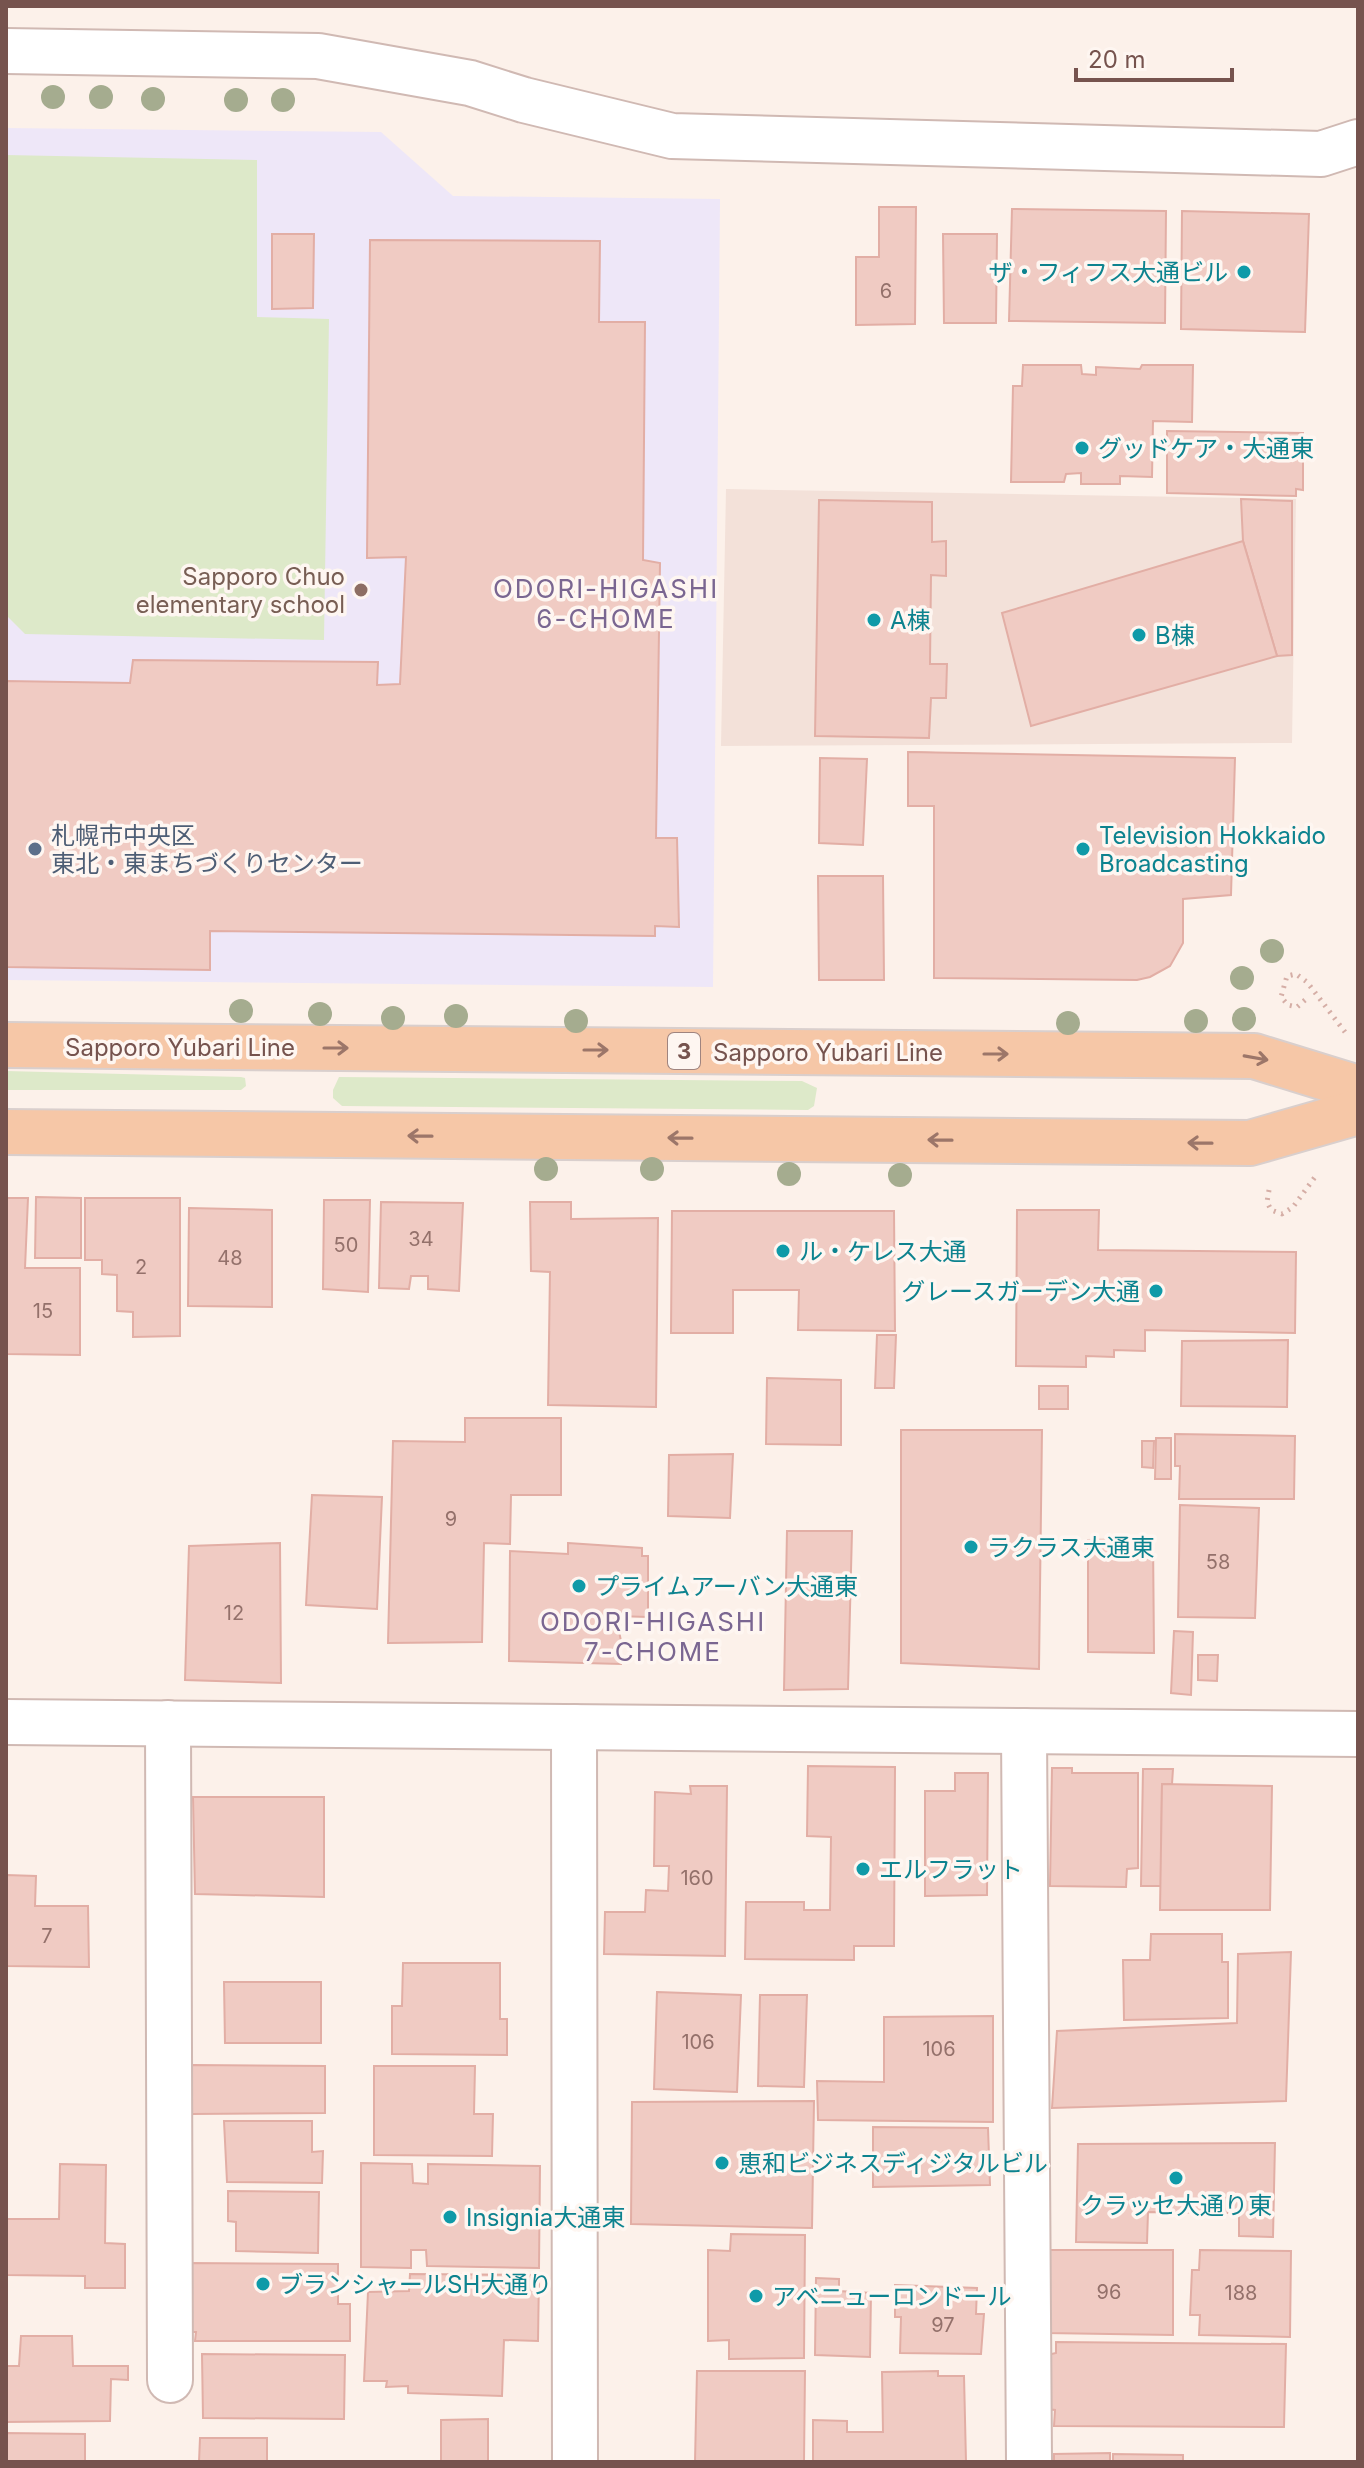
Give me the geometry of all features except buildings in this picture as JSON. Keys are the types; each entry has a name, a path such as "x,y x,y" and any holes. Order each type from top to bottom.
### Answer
{"main road":[{"name":"Sapporo Yubari Line","path":"6,1045 1254,1056 1358,1088"},
{"path":"6,1132 1250,1143 1358,1112"}],"street":[{"path":"6,51 318,56 470,83 524,100 672,136 1321,154 1358,142"},
{"path":"6,1722 1358,1734"},
{"path":"168,1723 170,2380"},
{"path":"574,1727 575,2462"},
{"path":"1024,1731 1029,2462"}],"path":[{"path":"1305,1000 1297,1007 1288,1005 1281,997 1287,976 1296,974 1307,982 1350,1038"}],"shaded area":[{"name":"Sapporo Chuo elementary school","path":"6,128 381,132 453,196 720,199 713,987 6,980"},
{"path":"726,489 1296,499 1292,743 721,746"}],"green space":[{"path":"6,155 257,160 257,317 329,319 324,640 25,634 6,615"},
{"path":"6,1071 241,1077 245,1078 246,1086 241,1090 6,1090"},
{"path":"339,1077 802,1081 817,1088 814,1106 808,1110 342,1106 333,1098"}],"place":[{"name":"ザ・フィフス大通ビル","path":"1244,272"},
{"name":"グッドケア・大通東","path":"1082,448"},
{"name":"Sapporo Chuo elementary school","path":"361,590"},
{"name":"A棟","path":"874,620"},
{"name":"B棟","path":"1139,635"},
{"name":"札幌市中央区 東北・東まちづくりセンター","path":"35,849"},
{"name":"Television Hokkaido Broadcasting","path":"1083,849"},
{"name":"ル・ケレス大通","path":"783,1251"},
{"name":"グレースガーデン大通","path":"1156,1291"},
{"name":"ラクラス大通東","path":"971,1547"},
{"name":"プライムアーバン大通東","path":"579,1586"},
{"name":"エルフラット","path":"863,1869"},
{"name":"恵和ビジネスディジタルビル","path":"722,2163"},
{"name":"クラッセ大通り東","path":"1176,2178"},
{"name":"Insignia大通東","path":"450,2217"},
{"name":"ブランシャールSH大通り","path":"263,2284"},
{"name":"アベニューロンドール","path":"756,2296"}],"district":[{"name":"ODORI-HIGASHI 6-CHOME","path":"606,603"},
{"name":"ODORI-HIGASHI 7-CHOME","path":"653,1636"}]}
